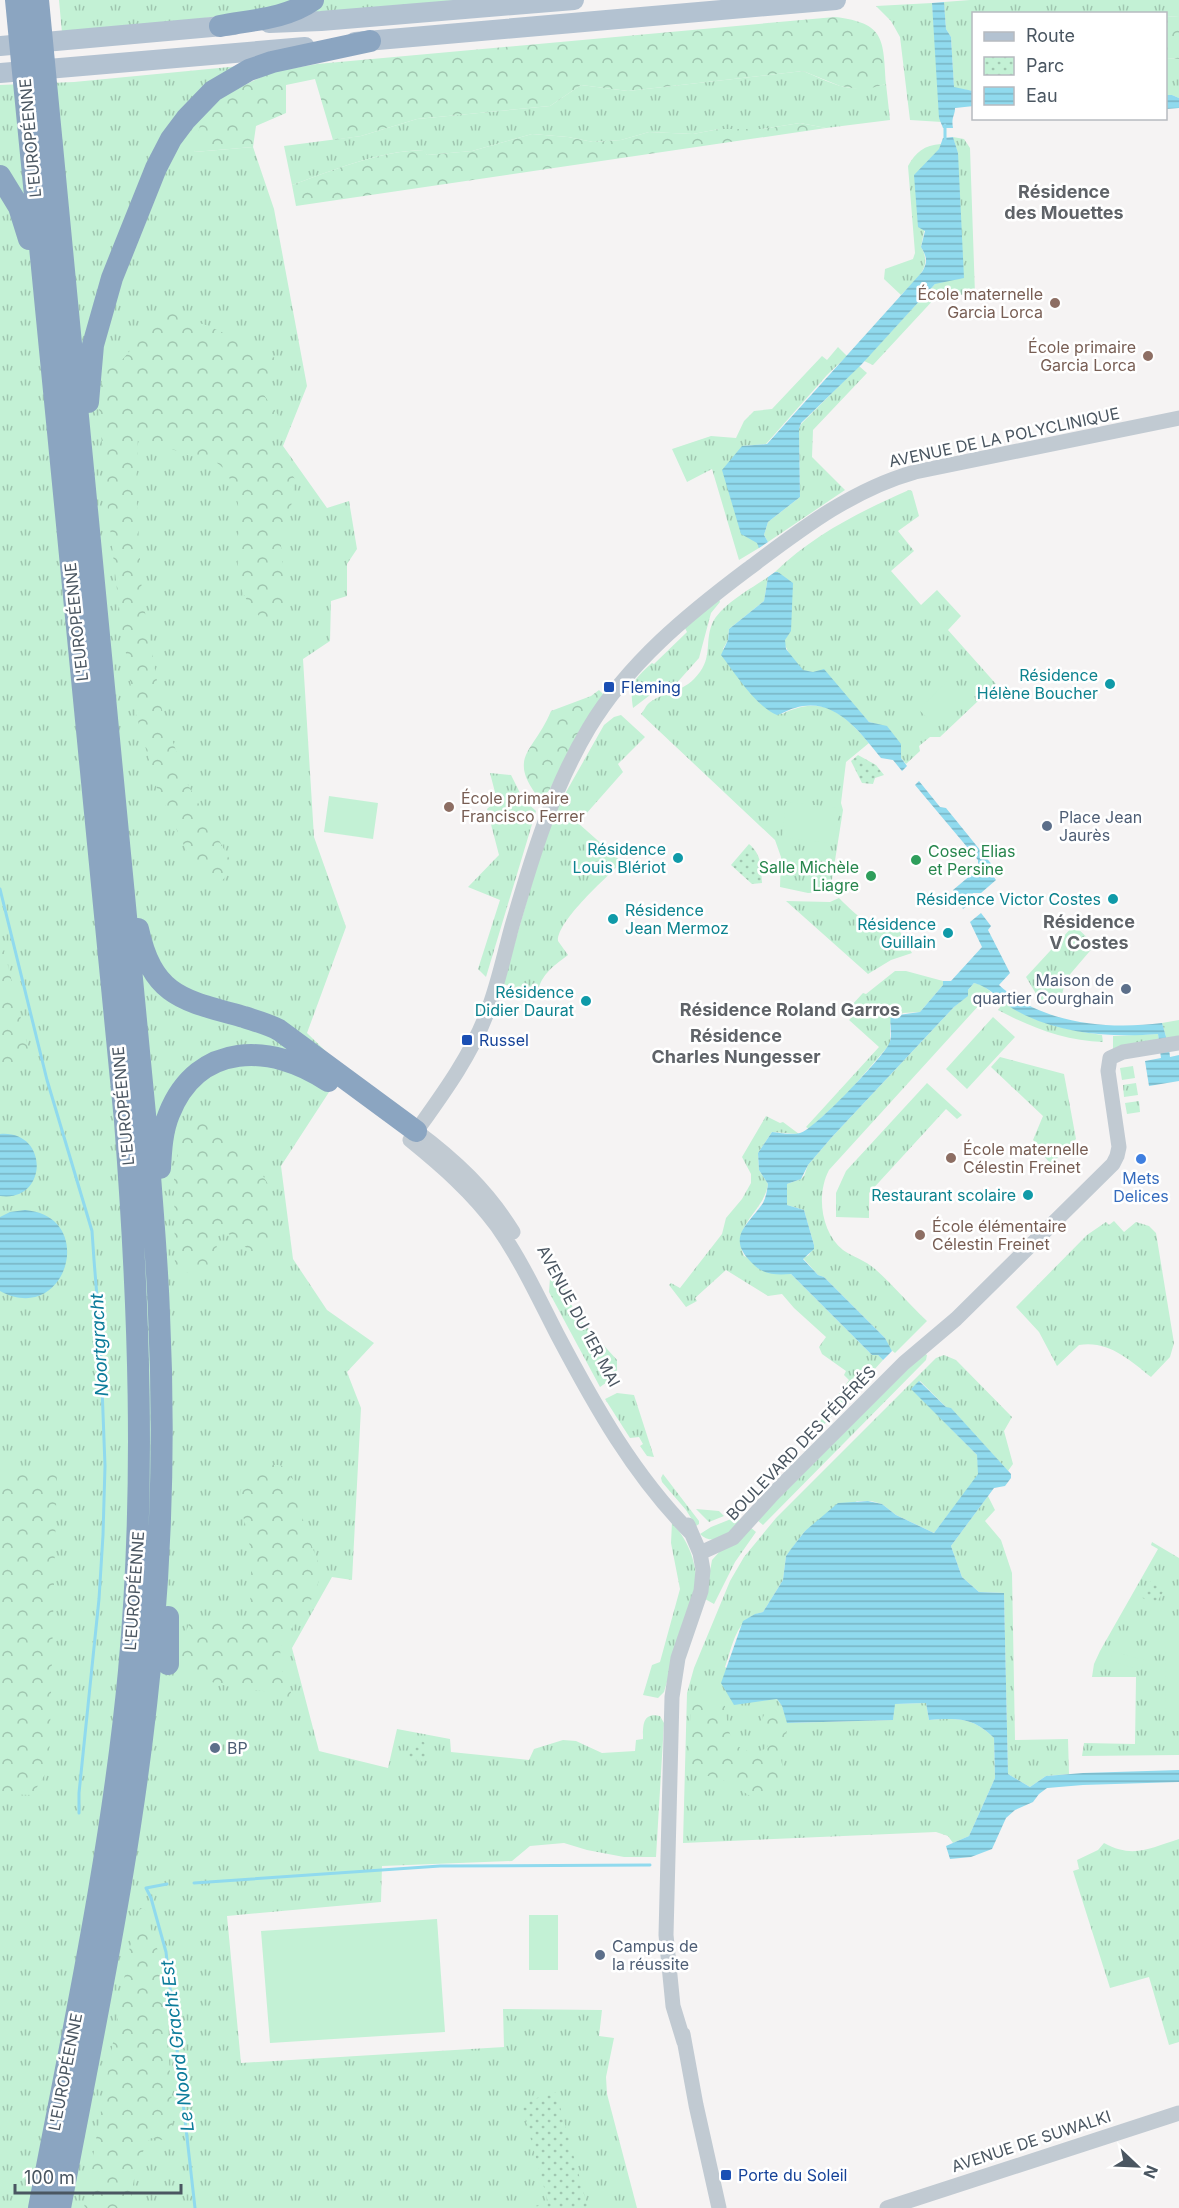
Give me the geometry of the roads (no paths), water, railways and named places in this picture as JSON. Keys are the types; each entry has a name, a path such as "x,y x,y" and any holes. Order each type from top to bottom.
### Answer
{"highway":[{"path":"220,26 282,15 313,0"},
{"name":"L'EUROPÉENNE","path":"34,1 43,102 60,228 110,741 147,1135 160,1334 159,1536 153,1635 134,1803 60,2208"},
{"path":"89,531 88,391 93,345 112,278 153,174 167,146 201,101 235,77 272,62 370,41"},
{"name":"L'EUROPÉENNE","path":"39,2208 97,1898 121,1744 135,1598 141,1416 136,1269 125,1121 53,385 43,102"},
{"path":"0,176 16,202 26,226 36,299 53,385"},
{"path":"110,741 138,929 143,950 156,977 165,987 185,999 261,1022 279,1030 413,1135"},
{"path":"160,1334 164,1241 160,1178 162,1144 166,1122 175,1101 184,1086 197,1074 220,1060 242,1055 264,1055 285,1060 315,1073 413,1135"},
{"path":"160,1424 169,1516 168,1664"},
{"path":"117,1904 129,1890 140,1862"},
{"path":"33,2208 51,2143"}],"main road":[{"path":"0,46 220,26 321,21 574,0"},
{"path":"0,73 836,0"}],"street":[{"name":"AVENUE DE LA POLYCLINIQUE","path":"413,1135 457,1073 484,1020 537,843 555,795 572,759 594,719 614,693 677,625 815,520 845,501 879,484 939,466 1179,418"},
{"name":"BOULEVARD DES FÉDÉRÉS","path":"700,1552 728,1541 736,1534 904,1363 956,1319 1113,1164 1119,1152 1108,1071 1110,1058 1123,1052 1179,1044"},
{"name":"AVENUE DU 1ER MAI","path":"413,1135 465,1171 499,1211 521,1247 610,1412 651,1472 682,1511 700,1552"},
{"path":"700,1552 703,1570 701,1591 678,1658 670,1712 669,1900 684,2042 719,2208"},
{"name":"AVENUE DE SUWALKI","path":"891,2207 1179,2113"},
{"path":"700,2125 731,2208"}],"water":[{"path":"944,2 946,29 951,37 954,87 972,91 972,106 955,108 953,128 943,128 939,118 932,3"},
{"path":"1167,95 1179,98 1179,108 1167,109"},
{"path":"953,137 958,153 964,278 935,284 861,365 801,423 799,429 800,497 768,522 764,535 768,542 759,548 757,543 741,534 722,470 742,446 767,444 922,272 926,262 921,247 925,231 918,227 914,175 939,149 943,138"},
{"path":"775,572 793,583 791,631 785,640 786,649 803,670 813,672 824,669 869,722 887,726 901,744 901,758 907,766 902,771 893,760 881,758 854,727 834,711 809,706 777,715 769,711 746,689 721,655 728,640 729,629 764,601 768,577"},
{"path":"919,781 940,807 946,808 993,866 991,873 996,880 981,893 973,893 972,902 963,909 953,890 978,869 978,860 915,785"},
{"path":"981,913 991,926 988,930 1010,973 999,985 1016,998 1055,1016 1076,1021 1119,1026 1162,1023 1167,1040 1159,1041 1158,1034 1104,1035 1050,1025 1017,1011 986,988 974,983 968,990 968,996 954,1007 832,1137 808,1165 801,1179 787,1184 787,1205 804,1210 814,1245 814,1249 803,1259 885,1338 892,1351 883,1360 878,1355 872,1355 791,1274 765,1272 756,1267 744,1254 740,1246 742,1231 763,1203 768,1184 759,1170 758,1153 772,1132 797,1134 808,1129 861,1078 889,1044 891,1016 920,1012 943,985 943,981 951,981 982,947 970,922"},
{"path":"1169,1049 1170,1057 1179,1055 1179,1081 1149,1086 1145,1061 1161,1058 1160,1051"},
{"path":"0,1134 16,1136 28,1143 35,1154 37,1166 34,1178 27,1189 16,1195 0,1196"},
{"path":"25,1210 48,1217 62,1230 67,1248 65,1266 56,1283 42,1294 23,1298 0,1291 0,1217 10,1212"},
{"path":"919,1381 946,1407 951,1408 1011,1474 1005,1486 994,1488 951,1546 962,1577 979,1592 1004,1593 1008,1774 1030,1787 1046,1776 1179,1770 1179,1782 1047,1788 1033,1802 1015,1810 1006,1818 992,1849 971,1857 950,1859 946,1846 969,1836 995,1778 994,1738 986,1731 964,1720 929,1720 926,1703 895,1704 893,1720 787,1723 782,1706 777,1699 734,1705 721,1683 743,1621 763,1612 783,1580 786,1556 805,1531 838,1503 868,1501 882,1504 896,1515 934,1533 978,1474 977,1455 911,1389"}],"waterway":[{"path":"945,125 945,140"},
{"name":"Noortgracht","path":"0,889 47,1080 92,1231 100,1334 105,1466 99,1599 79,1793 79,1813"},
{"path":"194,1883 440,1866 650,1865"},
{"name":"Le Noord Gracht Est","path":"167,1884 146,1888 166,1952 195,2208"}],"place":[{"name":"École maternelle Garcia Lorca","path":"1055,303"},
{"name":"École primaire Garcia Lorca","path":"1148,356"},
{"name":"Résidence Hélène Boucher","path":"1110,684"},
{"name":"Fleming","path":"609,687"},
{"name":"École primaire Francisco Ferrer","path":"449,807"},
{"name":"Place Jean Jaurès","path":"1047,826"},
{"name":"Résidence Louis Blériot","path":"678,858"},
{"name":"Cosec Elias et Persine","path":"916,860"},
{"name":"Salle Michèle Liagre","path":"871,876"},
{"name":"Résidence Victor Costes","path":"1113,899"},
{"name":"Résidence Jean Mermoz","path":"613,919"},
{"name":"Résidence Guillain","path":"948,933"},
{"name":"Maison de quartier Courghain","path":"1126,989"},
{"name":"Résidence Didier Daurat","path":"586,1001"},
{"name":"Russel","path":"467,1040"},
{"name":"École maternelle Célestin Freinet","path":"951,1158"},
{"name":"Mets Delices","path":"1141,1159"},
{"name":"Restaurant scolaire","path":"1028,1195"},
{"name":"École élémentaire Célestin Freinet","path":"920,1235"},
{"name":"BP","path":"215,1748"},
{"name":"Campus de la réussite","path":"600,1955"},
{"name":"Porte du Soleil","path":"726,2175"}],"district":[{"name":"Résidence des Mouettes","path":"1064,201"},
{"name":"Résidence V Costes","path":"1089,931"},
{"name":"Résidence Roland Garros","path":"790,1009"},
{"name":"Résidence Charles Nungesser","path":"736,1045"}]}
